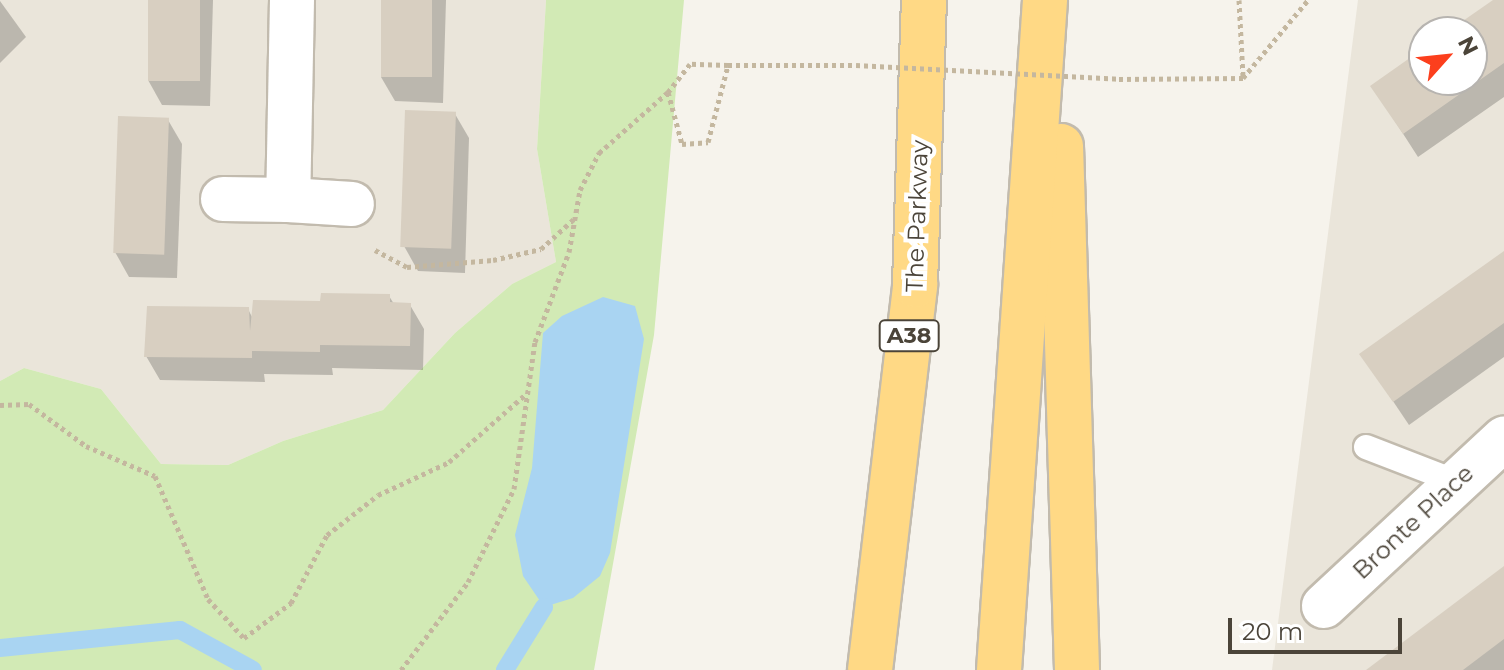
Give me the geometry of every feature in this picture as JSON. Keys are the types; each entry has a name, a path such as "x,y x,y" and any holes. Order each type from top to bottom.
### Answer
{"highway":[{"name":"The Parkway","path":"870,670 915,285 924,0"},
{"path":"999,670 1045,0"},
{"path":"1056,0 1077,670"}],"street":[{"path":"288,200 292,0"},
{"path":"223,199 352,204"},
{"name":"Bronte Place","path":"1324,606 1454,481 1504,439"}],"lane":[{"path":"1366,447 1454,481"}],"path":[{"path":"1239,0 1243,78"},
{"path":"1243,78 1308,0"},
{"path":"401,670 468,582 514,489 535,342 569,252 580,190 599,153 668,92 690,64 1243,78"},
{"path":"668,92 682,144 708,142 728,65"},
{"path":"352,204 361,234 384,258 407,267 478,262 541,249 574,219"},
{"path":"0,405 29,404 86,446 155,476 208,599 244,638 291,603 327,535 378,495 449,462 528,392"}],"shaded area":[{"path":"0,0 546,0 537,149 556,262 512,284 455,333 383,410 283,441 228,465 161,464 101,389 24,368 0,381"},
{"path":"1358,0 1504,0 1504,670 1272,670"}],"green space":[{"path":"546,0 684,0 654,335 594,670 0,670 0,381 24,368 101,389 161,464 228,465 283,441 383,410 455,333 512,284 556,262 537,149"}],"water":[{"path":"603,297 635,306 644,339 610,553 600,576 573,598 544,607 523,576 515,535 532,468 543,333 562,316"}],"building":[{"path":"148,0 200,0 200,81 148,81"},
{"path":"381,0 432,0 432,77 381,77"},
{"path":"1493,0 1504,0 1504,63 1488,74 1488,16 1470,16"},
{"path":"1408,59 1408,96 1457,96 1403,134 1370,86"},
{"path":"405,110 456,112 451,249 400,247"},
{"path":"118,116 169,118 164,255 113,253"},
{"path":"1504,251 1504,323 1393,402 1359,354"},
{"path":"321,293 390,294 390,302 411,303 410,346 320,345 320,352 252,351 252,358 144,357 147,306 249,307 250,331 253,300 320,301"},
{"path":"1504,566 1504,639 1463,670 1366,670"}],"waterway":[{"path":"505,670 544,607"},
{"path":"0,648 180,630 253,670"}]}
